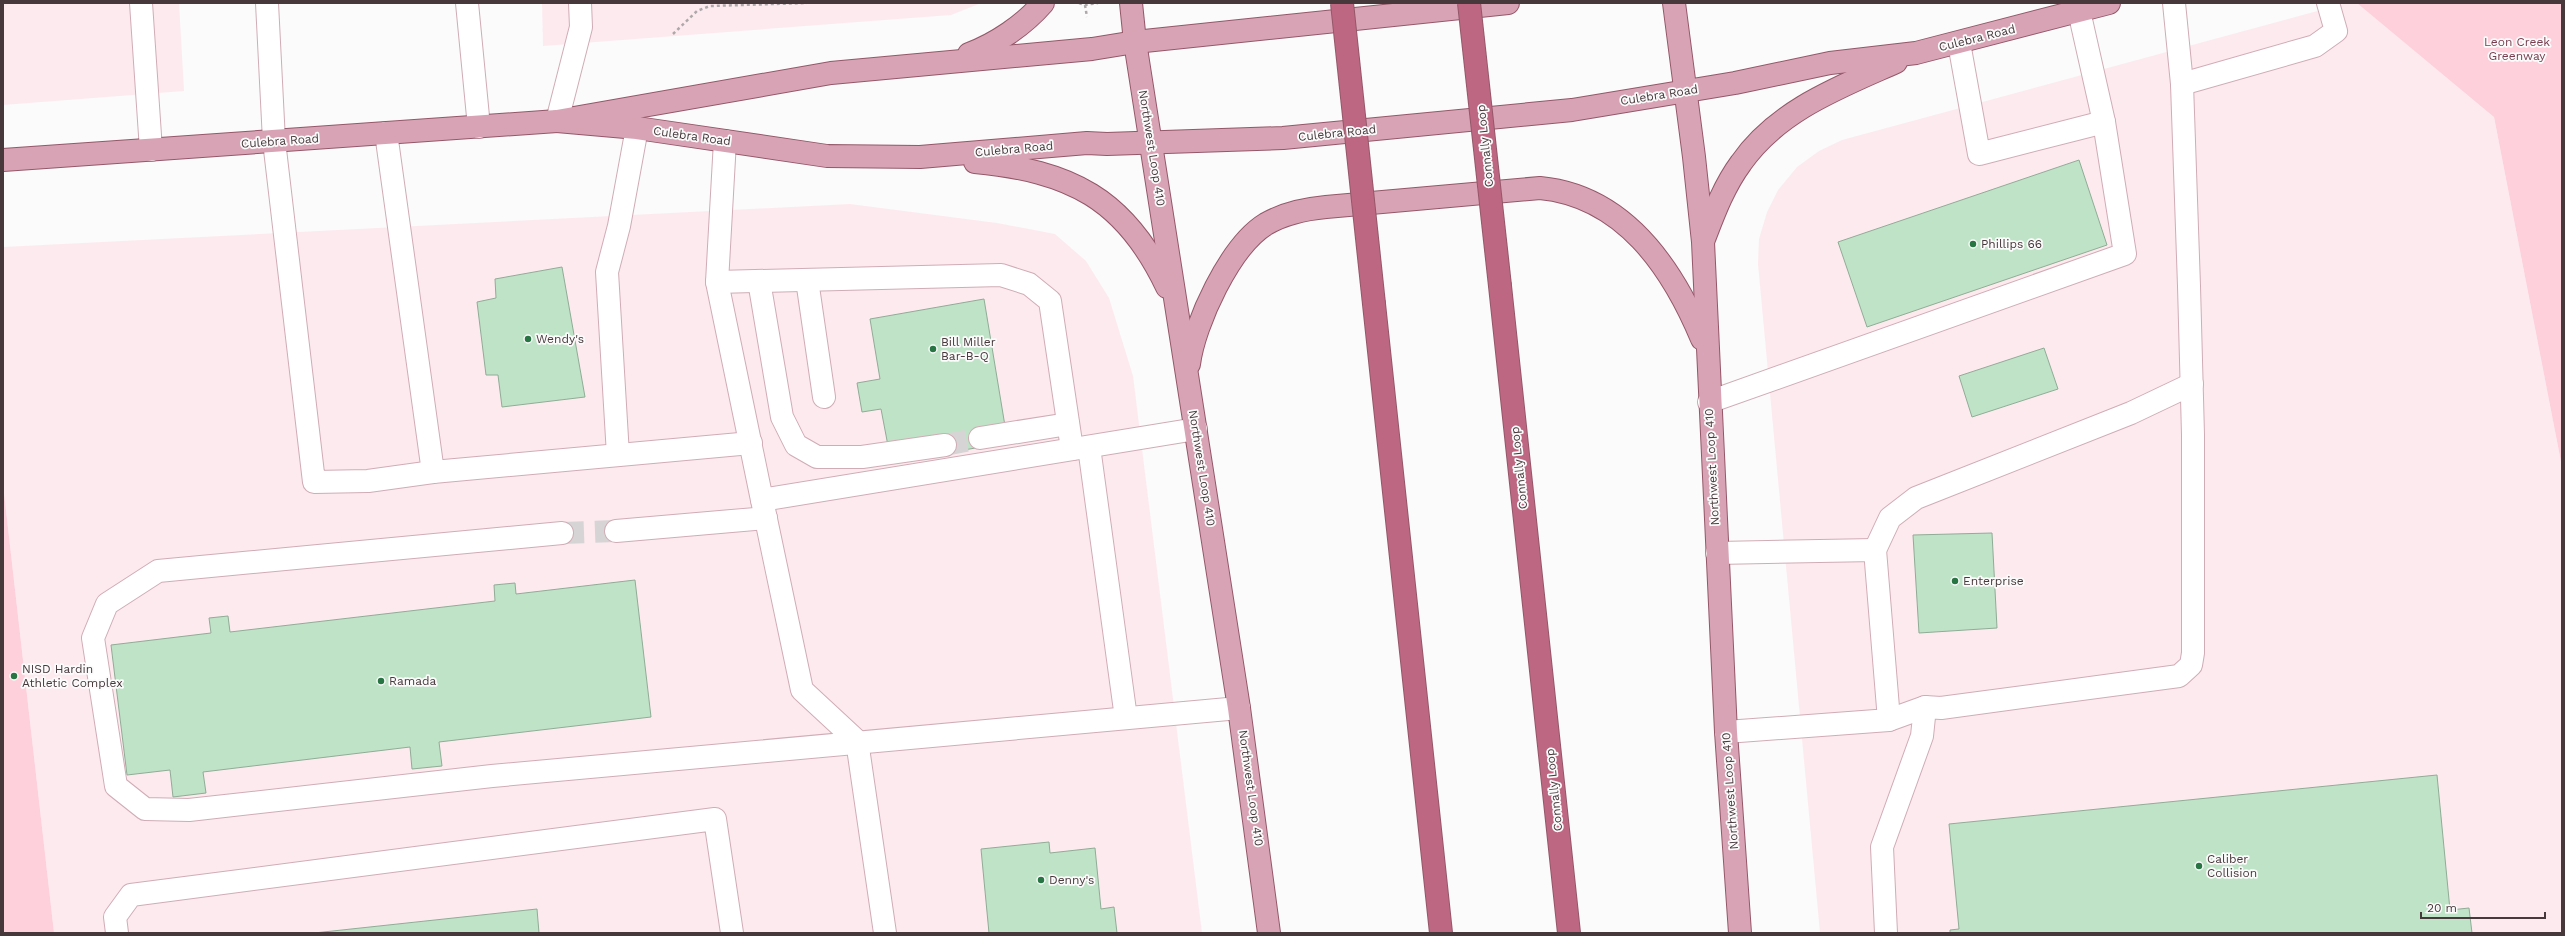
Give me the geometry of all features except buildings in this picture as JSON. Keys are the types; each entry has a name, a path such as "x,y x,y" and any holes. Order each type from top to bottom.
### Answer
{"highway":[{"path":"1342,3 1440,933"},
{"name":"Connally Loop","path":"1469,3 1569,933"}],"main road":[{"path":"951,60 989,45 1024,22 1043,3"},
{"name":"Northwest Loop 410","path":"1131,3 1135,42 1176,314 1188,372 1239,708 1269,933"},
{"name":"Culebra Road","path":"3,160 557,121 831,72 1092,48 1135,42 1508,3"},
{"name":"Northwest Loop 410","path":"1674,3 1703,242 1709,402 1726,732 1740,933"},
{"name":"Culebra Road","path":"557,121 637,128 827,156 920,157 1087,143 1107,144 1283,138 1572,110 1685,91 1830,63 1916,53 2109,3"},
{"path":"1703,242 1728,182 1741,162 1774,126 1820,97 1916,53"},
{"path":"920,157 999,164 1037,171 1088,191 1119,214 1150,254 1169,290 1176,314"},
{"path":"1188,372 1194,341 1230,263 1252,236 1264,225 1282,216 1319,208 1540,188 1557,189 1588,199 1618,216 1631,228 1671,277 1707,350"}],"lane":[{"path":"141,3 151,150"},
{"path":"267,3 274,141 314,482 368,480 433,472 751,443"},
{"path":"467,3 479,127"},
{"path":"557,121 581,27 580,3"},
{"path":"1726,732 1889,720 1925,707 1941,708 2179,676 2191,665 2193,653 2192,384 2182,84 2174,3"},
{"path":"2182,84 2315,46 2336,31 2328,3"},
{"path":"1709,402 2125,254 2104,122 2079,11"},
{"path":"1959,43 1979,154 2104,122"},
{"path":"618,455 607,272 619,226 637,128"},
{"path":"386,133 433,472"},
{"path":"725,141 717,282 802,690 857,741 885,933"},
{"path":"717,282 1001,275 1028,284 1050,301 1068,424 1080,448 1126,718"},
{"path":"807,280 824,397"},
{"path":"759,281 782,416 796,445 817,457 862,457 945,445"},
{"path":"1889,720 1875,550 1890,518 1916,498 2131,413 2192,384"},
{"path":"980,438 1068,424"},
{"path":"616,531 764,509 1080,448 1196,429"},
{"path":"562,533 158,571 106,604 93,638 116,786 145,809 189,810 492,776 857,741 1239,708"},
{"path":"1717,553 1875,550"},
{"path":"1886,933 1882,847 1922,736 1925,707"},
{"path":"117,933 115,917 130,895 715,819 732,933"}],"path":[{"path":"673,34 697,10 710,6 807,3"},
{"path":"1079,3 1085,5 1099,3"}],"shaded area":[{"path":"3,3 179,3 184,91 3,105"},
{"path":"542,3 981,3 951,15 543,46"},
{"path":"2347,3 2451,3 2494,117 2562,467 2562,933 1820,933 1758,264 1759,239 1767,212 1778,190 1797,167 1819,151 1842,140"},
{"path":"850,204 997,223 1055,234 1086,261 1109,298 1133,376 1202,933 54,933 3,484 3,247"}],"green space":[{"name":"Leon Creek Greenway","path":"2357,3 2562,3 2562,467 2494,117"},
{"name":"NISD Hardin Athletic Complex","path":"3,484 54,933 3,933"}],"tunnel":[{"path":"945,445 980,438"},
{"path":"562,533 616,531"}],"place":[{"name":"Phillips 66","path":"1973,244"},
{"name":"Wendy's","path":"528,339"},
{"name":"Bill Miller Bar-B-Q","path":"933,349"},
{"name":"Enterprise","path":"1955,581"},
{"name":"NISD Hardin Athletic Complex","path":"14,676"},
{"name":"Ramada","path":"381,681"},
{"name":"Caliber Collision","path":"2199,866"},
{"name":"Denny's","path":"1041,880"}]}
